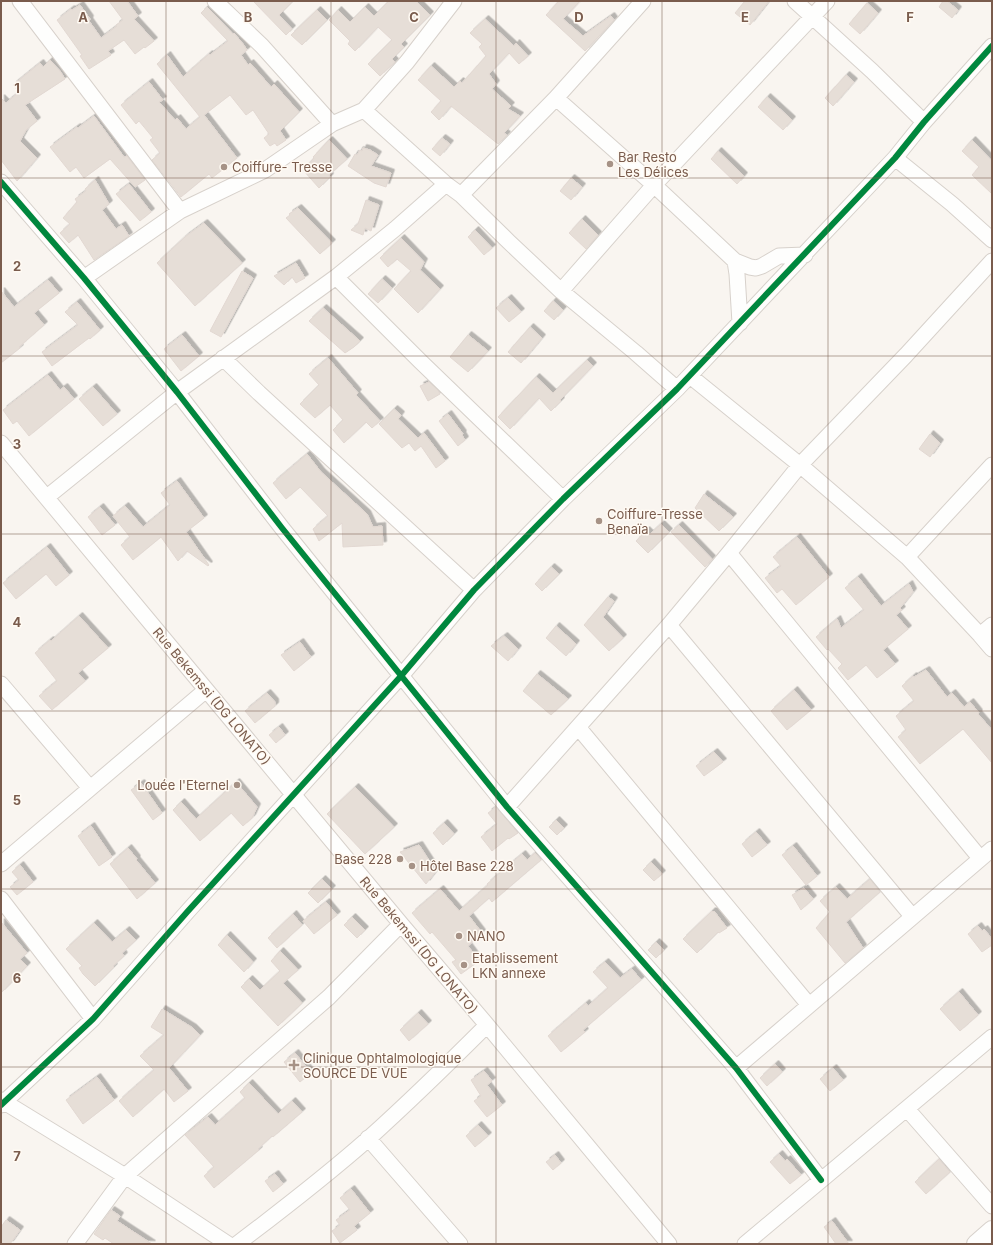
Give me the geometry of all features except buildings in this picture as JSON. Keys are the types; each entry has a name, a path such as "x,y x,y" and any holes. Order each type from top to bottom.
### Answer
{"street":[{"path":"20,1 180,211"},
{"path":"214,1 262,46 332,124"},
{"path":"461,195 556,98 643,1"},
{"path":"795,1 924,122"},
{"path":"561,291 654,185 827,1"},
{"path":"84,278 180,211 265,170 332,124 364,110 407,62 447,3"},
{"path":"228,1244 125,1176 2,1102 93,1019 188,911 401,676 474,590 564,499 690,376 895,158 924,122 992,46"},
{"path":"556,98 654,185 735,260 750,268 756,268 779,256 805,255"},
{"path":"364,110 446,184 461,195 561,291 677,389"},
{"path":"895,158 952,204 992,240"},
{"path":"1,182 84,278 177,392 282,528 507,807 736,1068 821,1180"},
{"path":"47,497 177,392 336,277 446,184"},
{"path":"735,260 740,323"},
{"path":"507,807 669,625 800,464 906,355 992,261"},
{"path":"336,277 420,361 564,499"},
{"path":"223,358 258,393 474,590"},
{"path":"690,376 800,464 907,557 986,630 992,649"},
{"name":"Rue Bekemssi (DG LONATO)","path":"1,443 293,795 670,1244"},
{"path":"907,557 992,465"},
{"path":"729,553 986,854 808,1004 736,1068"},
{"path":"669,625 912,916"},
{"path":"1,684 90,788"},
{"path":"1,864 206,690"},
{"path":"578,727 808,1004"},
{"path":"1,899 93,1019"},
{"path":"75,1244 125,1176 329,997 401,924"},
{"path":"237,1244 312,1186 368,1138 438,1074 487,1025"},
{"path":"745,1244 992,1037"},
{"path":"907,1109 992,1206"},
{"path":"368,1138 460,1244"},
{"path":"976,1244 992,1230"}],"cycle path":[{"path":"1,1105 93,1019 188,911 401,676 474,590 563,499 677,389 895,158 924,122 992,46"},
{"path":"1,182 84,278 177,392 282,528 507,807 736,1068 821,1180"}],"place":[{"name":"Bar Resto Les Délices","path":"610,164"},
{"name":"Coiffure- Tresse","path":"224,167"},
{"name":"Coiffure-Tresse Benaïa","path":"599,521"},
{"name":"Louée l'Eternel","path":"237,785"},
{"name":"Base 228","path":"400,859"},
{"name":"Hôtel Base 228","path":"412,866"},
{"name":"NANO","path":"459,936"},
{"name":"Etablissement LKN annexe","path":"464,965"},
{"name":"Clinique Ophtalmologique SOURCE DE VUE","path":"294,1065"}]}
